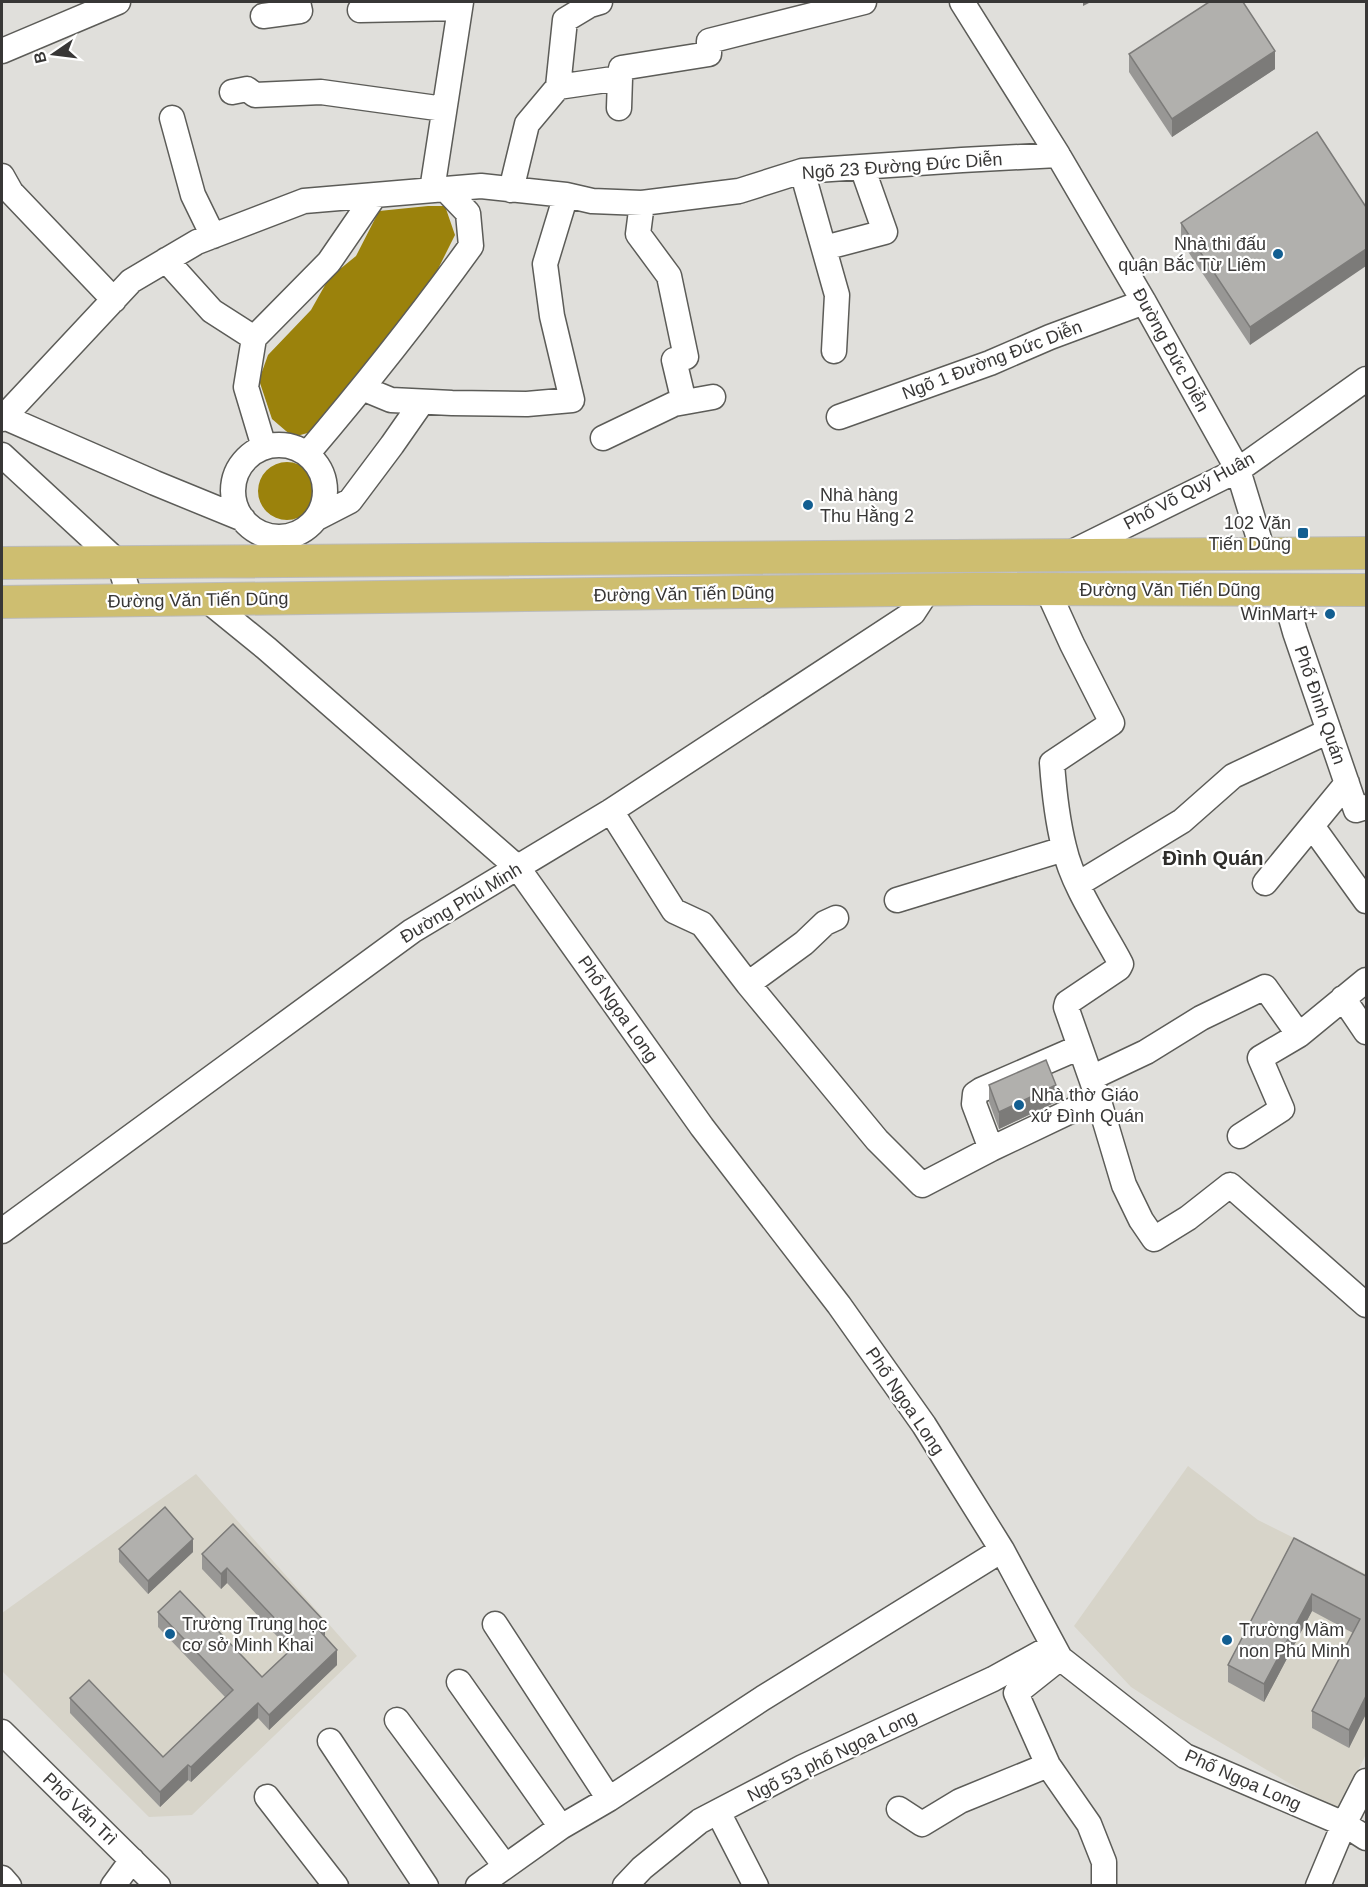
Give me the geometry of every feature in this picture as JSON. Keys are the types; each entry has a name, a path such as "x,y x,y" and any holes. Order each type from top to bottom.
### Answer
{"main road":[{"name":"Đường Văn Tiến Dũng","path":"2,563 1366,553"},
{"name":"Đường Văn Tiến Dũng","path":"2,602 928,590 1366,590"}],"street":[{"path":"2,51 114,2"},
{"path":"264,16 300,11 298,2"},
{"path":"511,190 527,124 558,87 565,20 590,5 600,2"},
{"path":"619,108 621,68 709,54 709,41 864,2"},
{"name":"Đường Đức Diễn","path":"962,2 1058,155 1238,470 1264,555"},
{"path":"307,454 362,388 471,246 468,213 438,190 444,109 460,5 360,10"},
{"path":"558,87 620,78"},
{"path":"232,92 247,89 255,95 321,92 444,109"},
{"path":"172,118 193,195 213,236"},
{"name":"Ngõ 23 Đường Đức Diễn","path":"3,418 131,281 196,242 304,201 482,186 566,195 592,201 642,203 739,191 802,171 1058,155"},
{"path":"824,248 885,232 862,167"},
{"path":"802,171 837,295 834,351"},
{"path":"2,176 11,192 114,300"},
{"path":"264,447 246,387 254,338 329,262 375,195"},
{"path":"362,388 391,400 422,402 527,404 572,400 552,316 545,264 566,195"},
{"path":"642,203 638,234 669,276 684,345 686,357 674,360 684,402"},
{"path":"166,260 212,311 254,338"},
{"name":"Ngõ 1 Đường Đức Diễn","path":"839,417 990,363 1050,337 1144,302"},
{"name":"Phố Võ Quý Huân","path":"1066,555 1238,470 1366,379"},
{"path":"603,438 674,404 713,397"},
{"path":"3,418 243,519 255,530 270,536 287,536 304,530 317,518 350,501 422,402"},
{"path":"243,519 234,499 235,478 246,459 264,447 279,444 294,447 307,454 319,467 325,484 324,502 317,518"},
{"path":"2,455 119,563 130,600"},
{"path":"251,562 270,536"},
{"path":"1047,589 1112,723 1052,763 1055,800 1064,849 1078,884 1121,964 1119,968 1067,1003 1066,1007 1125,1185 1141,1220 1154,1239 1188,1218 1230,1185 1366,1305"},
{"name":"Đường Phú Minh","path":"2,1231 412,931 612,811 914,613 928,590"},
{"name":"Phố Đình Quán","path":"1283,590 1295,632 1356,810 1366,807"},
{"name":"Phố Ngọa Long","path":"207,600 266,648 518,868 702,1127 839,1305 905,1397 1002,1550 1057,1652 1185,1756 1344,1824 1366,1838"},
{"path":"1078,884 1182,821 1233,776 1329,731"},
{"path":"1265,883 1347,783"},
{"path":"612,811 674,911 702,924 748,984 877,1140 922,1185 991,1149 1094,1088 1201,1018 1265,987 1299,1035"},
{"path":"1312,826 1366,902"},
{"path":"897,900 1064,849"},
{"path":"748,984 804,943 825,923 836,918"},
{"path":"1240,1136 1282,1109 1260,1058 1299,1035 1366,980"},
{"path":"1343,998 1366,1032"},
{"path":"991,1149 974,1104 975,1094 981,1089 1080,1047"},
{"path":"478,1886 561,1827 609,1799 763,1698 1002,1550"},
{"path":"495,1624 609,1799"},
{"path":"1057,1652 1016,1693 1048,1765 1089,1824 1104,1862 1104,1886"},
{"name":"Ngõ 53 phố Ngọa Long","path":"625,1886 642,1868 692,1828 718,1812 803,1767 993,1679 1057,1652"},
{"path":"459,1682 561,1827"},
{"path":"397,1720 505,1866"},
{"name":"Phố Văn Trì","path":"2,1732 158,1886"},
{"path":"330,1741 426,1886"},
{"path":"899,1809 922,1824 960,1801 1048,1765"},
{"path":"1318,1886 1344,1824 1366,1780"},
{"path":"267,1797 336,1886"},
{"path":"718,1812 756,1886"},
{"path":"113,1886 132,1860"},
{"path":"2,1878 9,1886"}],"shaded area":[{"path":"445,206 455,235 422,301 315,431 293,437 272,419 259,380 268,355 311,310 329,278 356,256 379,211"},
{"path":"287,462 298,464 311,475 316,491 314,502 303,515 287,520 276,518 263,507 258,491 260,480 271,467"},
{"name":"Trường Mầm non Phú Minh","path":"1188,1466 1258,1520 1366,1574 1366,1754 1338,1812 1131,1687 1074,1626"},
{"name":"Trường Trung học cơ sở Minh Khai","path":"196,1474 357,1656 192,1815 149,1817 2,1671 2,1613"}],"building":[{"path":"1209,2 1243,2 1275,51 1172,119 1129,54"},
{"name":"Nhà thi đấu quận Bắc Từ Liêm","path":"1317,132 1366,207 1366,249 1250,327 1181,223"},
{"path":"1046,1060 1056,1085 999,1112 989,1085"},
{"path":"165,1507 193,1539 148,1581 119,1549"},
{"path":"233,1524 325,1622 318,1629 337,1650 269,1715 258,1703 191,1767 188,1765 160,1792 70,1698 89,1680 163,1757 233,1690 158,1612 180,1591 262,1677 298,1643 227,1568 221,1574 202,1554"},
{"path":"1294,1538 1366,1576 1366,1696 1349,1730 1312,1711 1360,1619 1312,1594 1264,1684 1228,1665"}],"place":[{"name":"Nhà thi đấu quận Bắc Từ Liêm","path":"1278,254"},
{"name":"Nhà hàng Thu Hằng 2","path":"808,505"},
{"name":"102 Văn Tiến Dũng","path":"1303,533"},
{"name":"WinMart+","path":"1330,614"},
{"name":"Nhà thờ Giáo xứ Đình Quán","path":"1019,1105"},
{"name":"Trường Trung học cơ sở Minh Khai","path":"170,1634"},
{"name":"Trường Mầm non Phú Minh","path":"1227,1640"}],"district":[{"name":"Đình Quán","path":"1213,858"}]}
